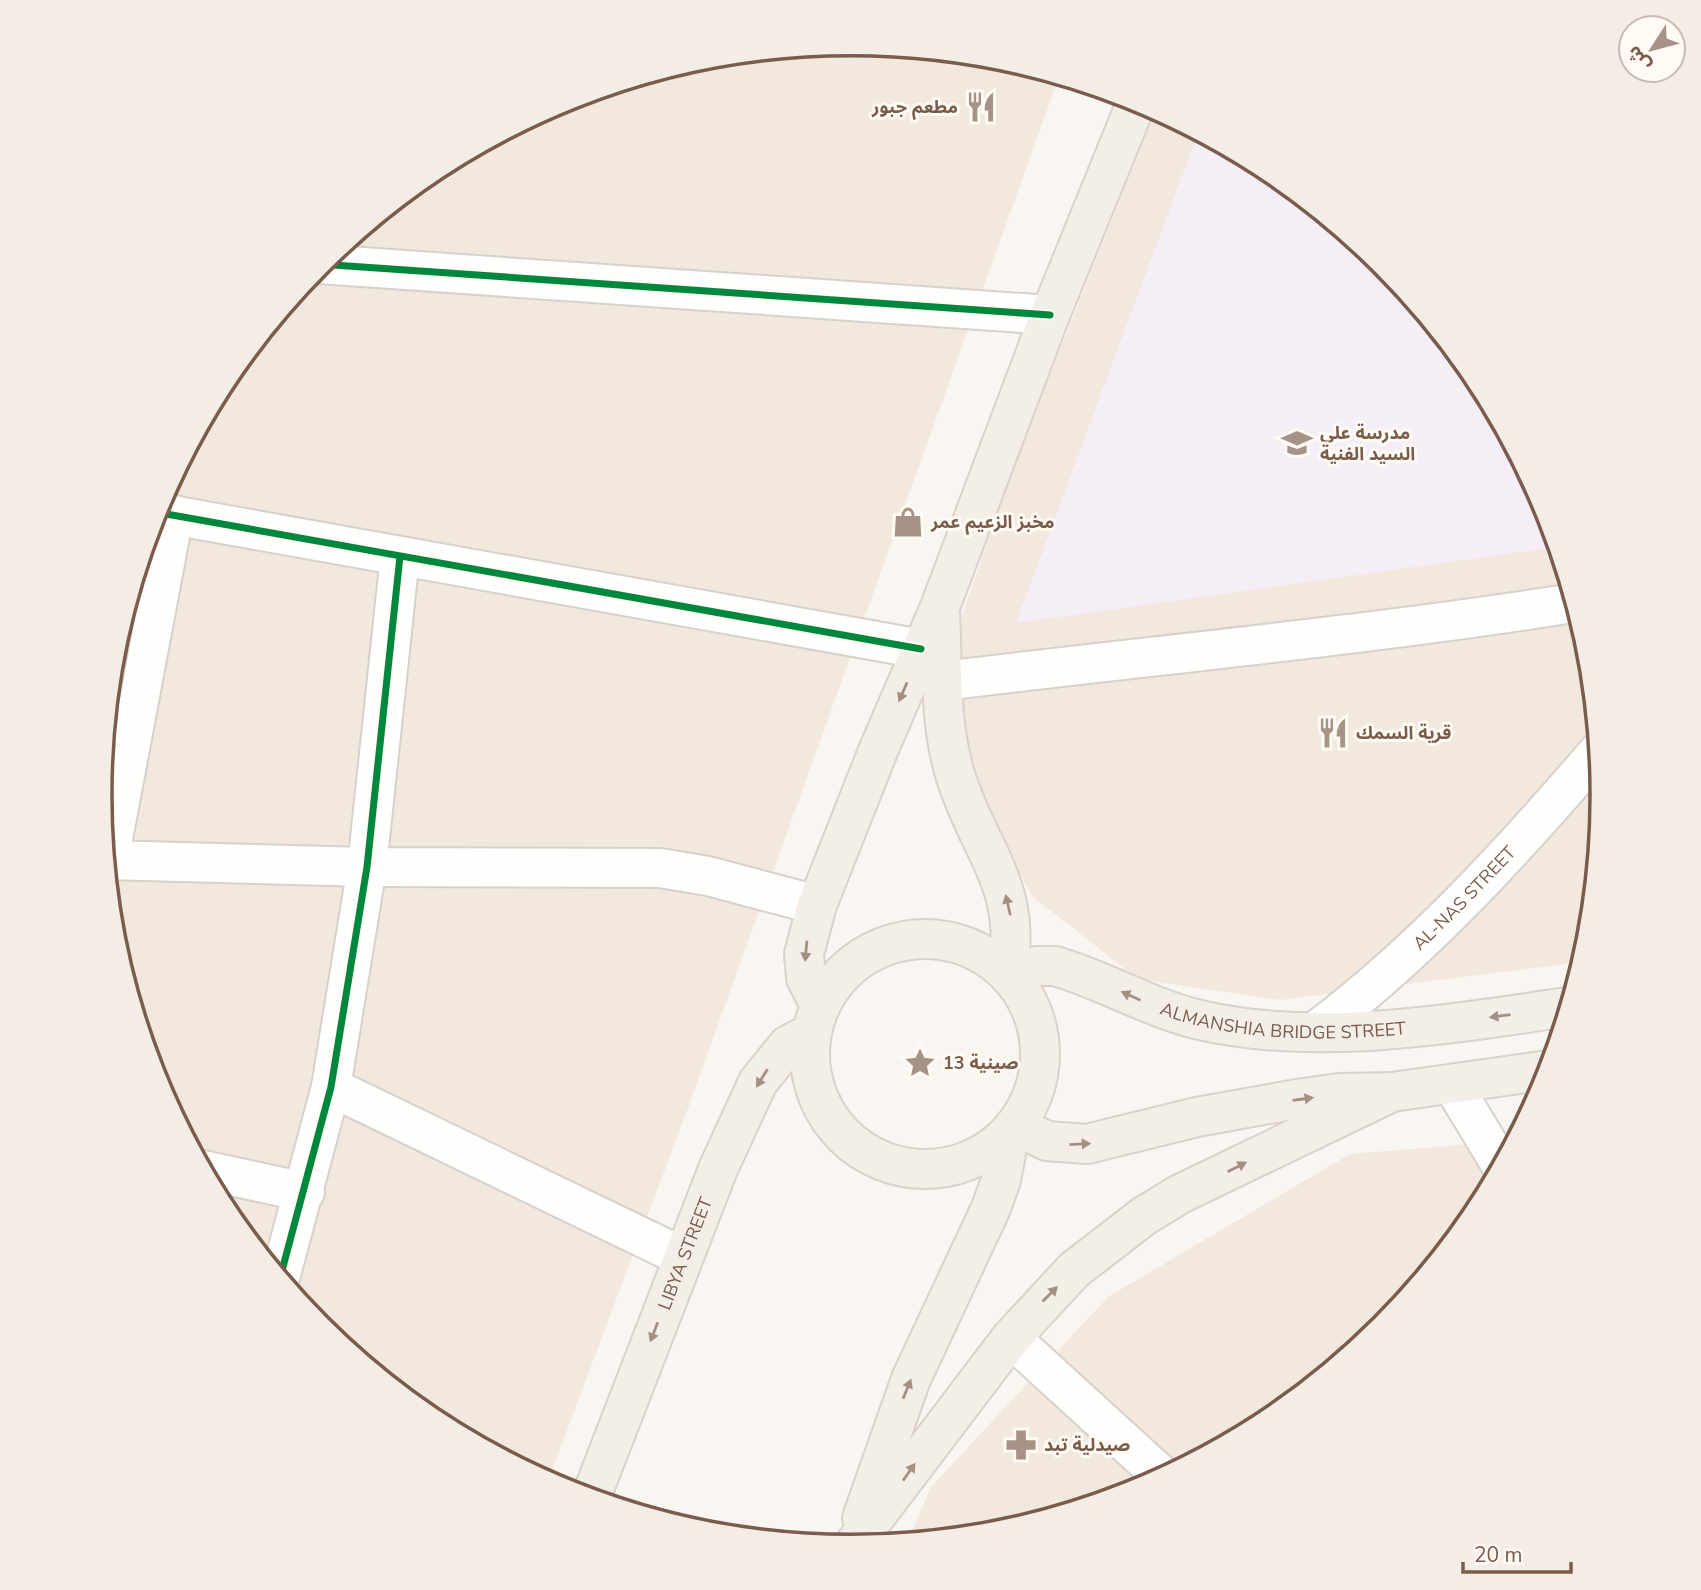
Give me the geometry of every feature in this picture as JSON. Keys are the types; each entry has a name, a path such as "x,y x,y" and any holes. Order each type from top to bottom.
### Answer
{"main road":[{"path":"816,1019 806,978 804,954 817,905 940,607 1050,315 1133,112"},
{"path":"940,607 944,725 955,775 1009,902 1012,942 1008,973"},
{"path":"857,1534 911,1379 991,1208 1001,1180 1013,1129 1031,1099 1039,1069 1039,1037 1030,1007 1008,973 975,950 940,939 904,940 869,952 840,974 816,1019 810,1066 819,1098 830,1117 860,1149 889,1164 922,1169 954,1166 985,1153 1013,1129"},
{"name":"ALMANSHIA BRIDGE STREET","path":"1008,973 1037,966 1055,966 1161,1009 1233,1026 1317,1030 1437,1024 1557,1008"},
{"name":"LIBYA STREET","path":"594,1488 718,1169 758,1082 788,1045 816,1019"},
{"path":"1013,1129 1047,1141 1087,1144 1245,1108 1339,1093 1392,1092 1535,1072"},
{"path":"863,1533 1011,1338 1074,1270 1144,1216 1180,1194 1392,1092"}],"street":[{"path":"335,265 1050,315"},
{"path":"167,514 921,649"},
{"path":"112,828 163,525"},
{"path":"283,1268 331,1087 367,867 400,556"},
{"path":"943,681 1261,642 1395,629 1564,604"},
{"name":"AL-NAS STREET","path":"1317,1030 1372,989 1413,951 1589,762"},
{"path":"115,860 367,867 660,868 708,876 817,905"},
{"path":"1452,1084 1495,1156"},
{"path":"331,1087 683,1257"},
{"path":"216,1173 305,1192"},
{"path":"1011,1338 1153,1469"}],"shaded area":[{"path":"850,56 899,58 995,70 1056,85 688,1108 552,1471 481,1435 440,1409 363,1351 328,1318 264,1245 236,1206 188,1122 151,1033 126,939 113,843 113,747 126,651 151,557 188,468 211,425 264,345 295,308 363,239 401,209 481,155 524,132 613,95 659,81 754,62"},
{"path":"1152,121 1220,155 1261,181 1338,239 1406,308 1465,384 1513,468 1550,557 1575,651 1588,747 1588,843 1583,891 1569,963 1280,1000 1138,979 1032,896 955,752 960,621 1019,452"},
{"name":"مدرسة علي السيد الفنية","path":"1195,142 1261,181 1300,209 1338,239 1406,308 1465,384 1490,426 1513,468 1547,548 1016,623"},
{"path":"1502,1142 1465,1206 1406,1282 1338,1351 1261,1409 1177,1458 1088,1495 995,1520 912,1531 931,1487 1108,1297 1350,1154"}],"cycle path":[{"path":"335,265 1050,315"},
{"path":"167,514 921,649"},
{"path":"283,1267 331,1087 367,867 400,556"}],"place":[{"name":"مطعم جبور","path":"981,107"},
{"name":"مدرسة علي السيد الفنية","path":"1297,443"},
{"name":"مخبز الزعيم عمر","path":"908,522"},
{"name":"قرية السمك","path":"1333,733"},
{"name":"صينية 13","path":"920,1063"},
{"name":"صيدلية تبد","path":"1021,1445"}]}
